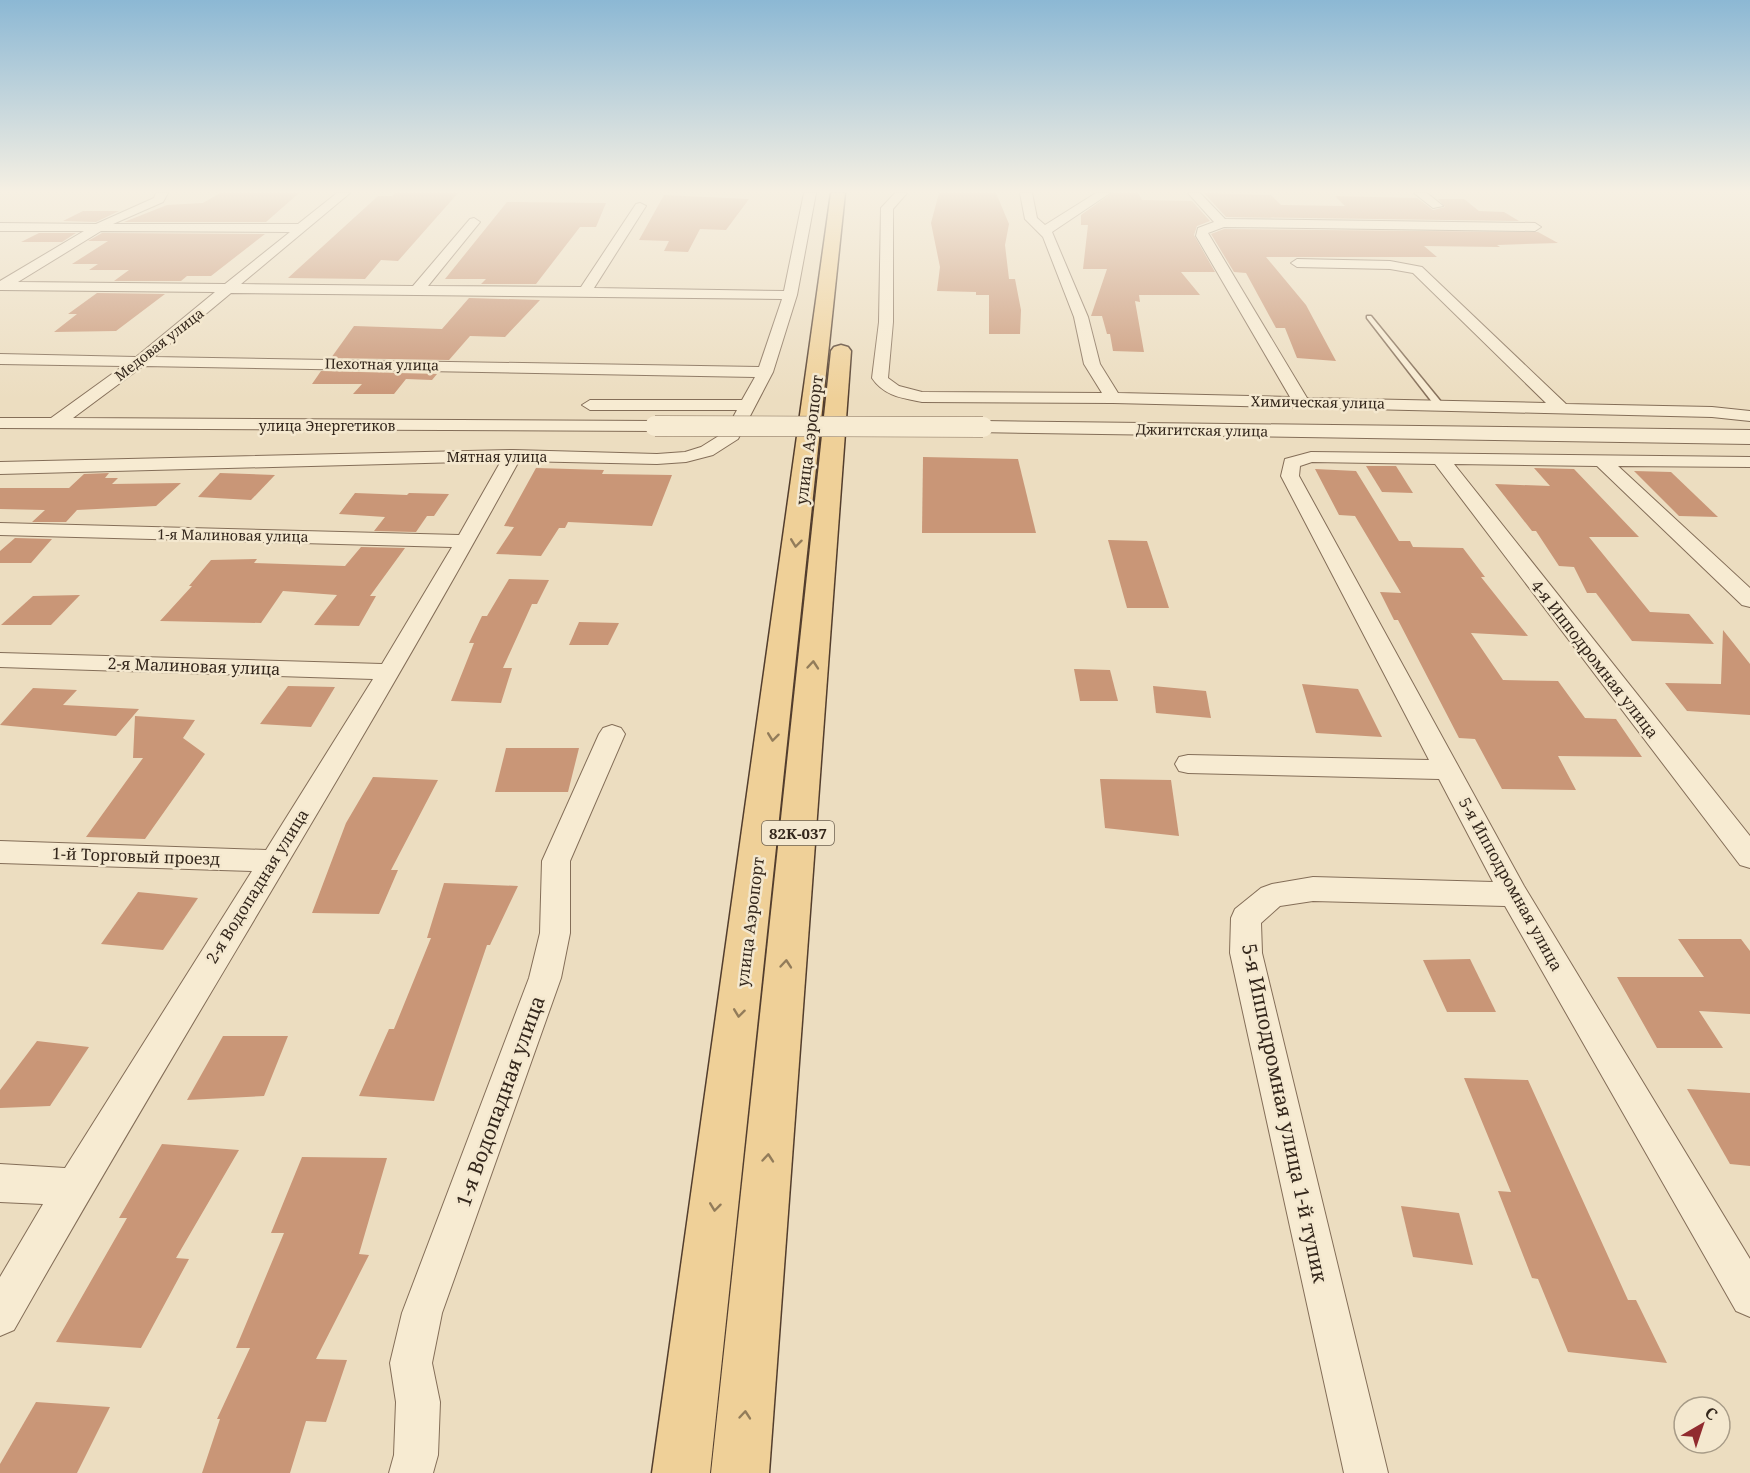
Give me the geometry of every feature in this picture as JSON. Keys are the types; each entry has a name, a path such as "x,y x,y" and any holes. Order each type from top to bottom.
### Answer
{"main road":[{"name":"улица Аэропорт","path":"681,1473 830,262"},
{"name":"улица Аэропорт","path":"740,1473 850,262"}],"street":[{"path":"1,286 42,262"},
{"name":"Медовая улица","path":"55,423 141,360 259,262"},
{"path":"417,290 441,262"},
{"path":"586,290 604,262"},
{"name":"Мятная улица","path":"0,468 513,455 686,457 707,451 732,435 765,372 789,295 796,262"},
{"name":"Химическая улица","path":"886,262 886,322 880,378 885,386 898,393 922,397 1113,398 1439,405 1712,412 1750,416"},
{"path":"1059,262 1081,317 1092,363 1113,398"},
{"path":"1217,262 1301,402"},
{"path":"1298,263 1390,265 1417,270 1561,408"},
{"path":"1,286 225,291 586,290 789,295"},
{"name":"Пехотная улица","path":"0,359 765,372"},
{"path":"590,405 747,405"},
{"path":"77,406 369,409"},
{"name":"улица Энергетиков","path":"0,423 655,426"},
{"name":"Джигитская улица","path":"655,426 983,427 1750,437"},
{"name":"2-я Водопадная улица","path":"0,1316 73,1187 389,672 466,541 513,455"},
{"name":"5-я Ипподромная улица","path":"1441,460 1311,457 1291,463 1290,476 1514,894 1750,1297"},
{"path":"1441,460 1600,459 1750,462"},
{"path":"1600,459 1750,600"},
{"name":"4-я Ипподромная улица","path":"1441,460 1740,832 1750,857"},
{"name":"1-я Малиновая улица","path":"0,530 466,541"},
{"name":"2-я Малиновая улица","path":"0,660 389,672"},
{"name":"1-я Водопадная улица","path":"411,1473 417,1455 417,1402 411,1363 422,1313 545,978 555,933 556,861 612,734"},
{"path":"1188,764 1446,770"},
{"name":"1-й Торговый проезд","path":"0,852 272,861"},
{"name":"5-я Ипподромная улица 1-й тупик","path":"1366,1473 1246,953 1246,918 1272,896 1313,889 1514,894"},
{"path":"0,1183 73,1187"}],"lane":[{"path":"1369,317 1439,405"}],"building":[{"path":"76,262 229,262 211,276 187,276 181,281 114,281 129,270 89,270 98,264 72,264"},
{"path":"306,262 380,262 365,279 288,278"},
{"path":"459,262 553,262 536,284 481,284 486,279 445,279"},
{"path":"939,262 1007,262 1009,279 1015,279 1021,310 1020,334 989,334 989,295 976,295 976,292 937,291"},
{"path":"1084,262 1209,262 1215,272 1181,272 1200,295 1139,295 1140,302 1135,301 1144,352 1113,351 1110,334 1107,334 1102,316 1091,316 1107,269 1083,269"},
{"path":"1228,262 1270,262 1306,305 1336,361 1297,358 1285,328 1276,328 1246,273 1234,272"},
{"path":"97,293 165,294 116,331 54,332 77,314 68,314"},
{"path":"469,298 540,300 505,337 470,336 449,360 331,358 354,326 442,329"},
{"path":"321,371 437,374 432,380 406,379 394,394 353,394 362,384 312,384"},
{"path":"923,457 1018,459 1036,533 922,533"},
{"path":"1366,466 1396,466 1413,493 1382,492"},
{"path":"536,468 604,470 602,474 672,475 652,526 568,522 565,528 559,528 541,556 496,554 514,527 504,526"},
{"path":"1534,468 1574,469 1639,537 1589,537 1650,612 1689,614 1714,644 1632,641 1596,593 1587,593 1574,567 1559,566 1536,531 1532,531 1495,484 1550,486"},
{"path":"1315,469 1356,471 1399,541 1410,541 1413,547 1463,548 1485,577 1481,577 1528,636 1471,633 1503,680 1558,681 1585,718 1616,719 1642,757 1558,756 1576,790 1502,789 1475,739 1459,738 1398,620 1394,620 1380,592 1401,593 1355,516 1339,515"},
{"path":"1634,471 1671,472 1718,517 1679,516"},
{"path":"109,473 105,478 118,478 112,484 181,483 156,506 77,510 66,522 32,522 45,510 0,509 0,488 69,488 84,474"},
{"path":"220,473 275,475 251,500 198,497"},
{"path":"355,493 449,494 434,516 427,516 416,532 374,531 385,517 339,514"},
{"path":"15,538 52,539 31,563 0,563 0,551"},
{"path":"1108,540 1147,541 1169,608 1127,608"},
{"path":"361,547 405,548 370,596 376,596 359,626 314,625 337,595 283,591 261,623 160,621 192,586 189,586 211,560 257,559 254,563 345,566"},
{"path":"509,579 549,580 537,604 532,604 503,668 512,668 501,703 451,701 474,643 469,643 482,616 487,616"},
{"path":"80,595 51,625 1,625 33,596"},
{"path":"579,622 619,623 608,645 569,645"},
{"path":"1723,630 1750,664 1750,715 1687,711 1665,683 1721,684"},
{"path":"1074,669 1110,670 1118,701 1080,701"},
{"path":"1302,684 1358,689 1382,737 1316,733"},
{"path":"288,686 335,687 311,727 260,724"},
{"path":"1153,686 1206,691 1211,718 1156,713"},
{"path":"33,688 77,690 63,705 139,709 116,736 0,725"},
{"path":"135,716 195,720 183,738 205,754 145,839 86,837 143,758 133,758"},
{"path":"506,748 579,748 568,792 495,792"},
{"path":"373,777 438,780 391,870 398,870 379,914 312,913 346,823"},
{"path":"1100,779 1171,780 1179,836 1105,828"},
{"path":"444,883 518,886 490,945 487,945 434,1101 359,1096 389,1029 394,1029 431,938 427,938"},
{"path":"138,892 198,898 163,950 101,944"},
{"path":"1678,939 1741,939 1750,951 1750,1014 1699,1011 1723,1048 1657,1048 1617,977 1704,977"},
{"path":"1470,959 1496,1012 1447,1012 1423,960"},
{"path":"223,1036 288,1036 264,1096 187,1100"},
{"path":"37,1041 89,1047 50,1106 0,1108 0,1090"},
{"path":"1464,1078 1528,1080 1628,1300 1636,1300 1667,1363 1568,1352 1538,1279 1532,1278 1498,1191 1511,1192"},
{"path":"1687,1089 1750,1093 1750,1166 1730,1164"},
{"path":"162,1144 239,1150 176,1258 189,1259 141,1348 56,1342 127,1218 119,1218"},
{"path":"302,1157 387,1158 359,1254 369,1255 316,1359 347,1360 326,1422 306,1421 290,1473 202,1473 220,1419 217,1419 250,1348 236,1348 284,1233 271,1233"},
{"path":"1401,1206 1459,1213 1473,1265 1413,1257"},
{"path":"36,1402 110,1407 77,1473 0,1473 0,1464"}]}
